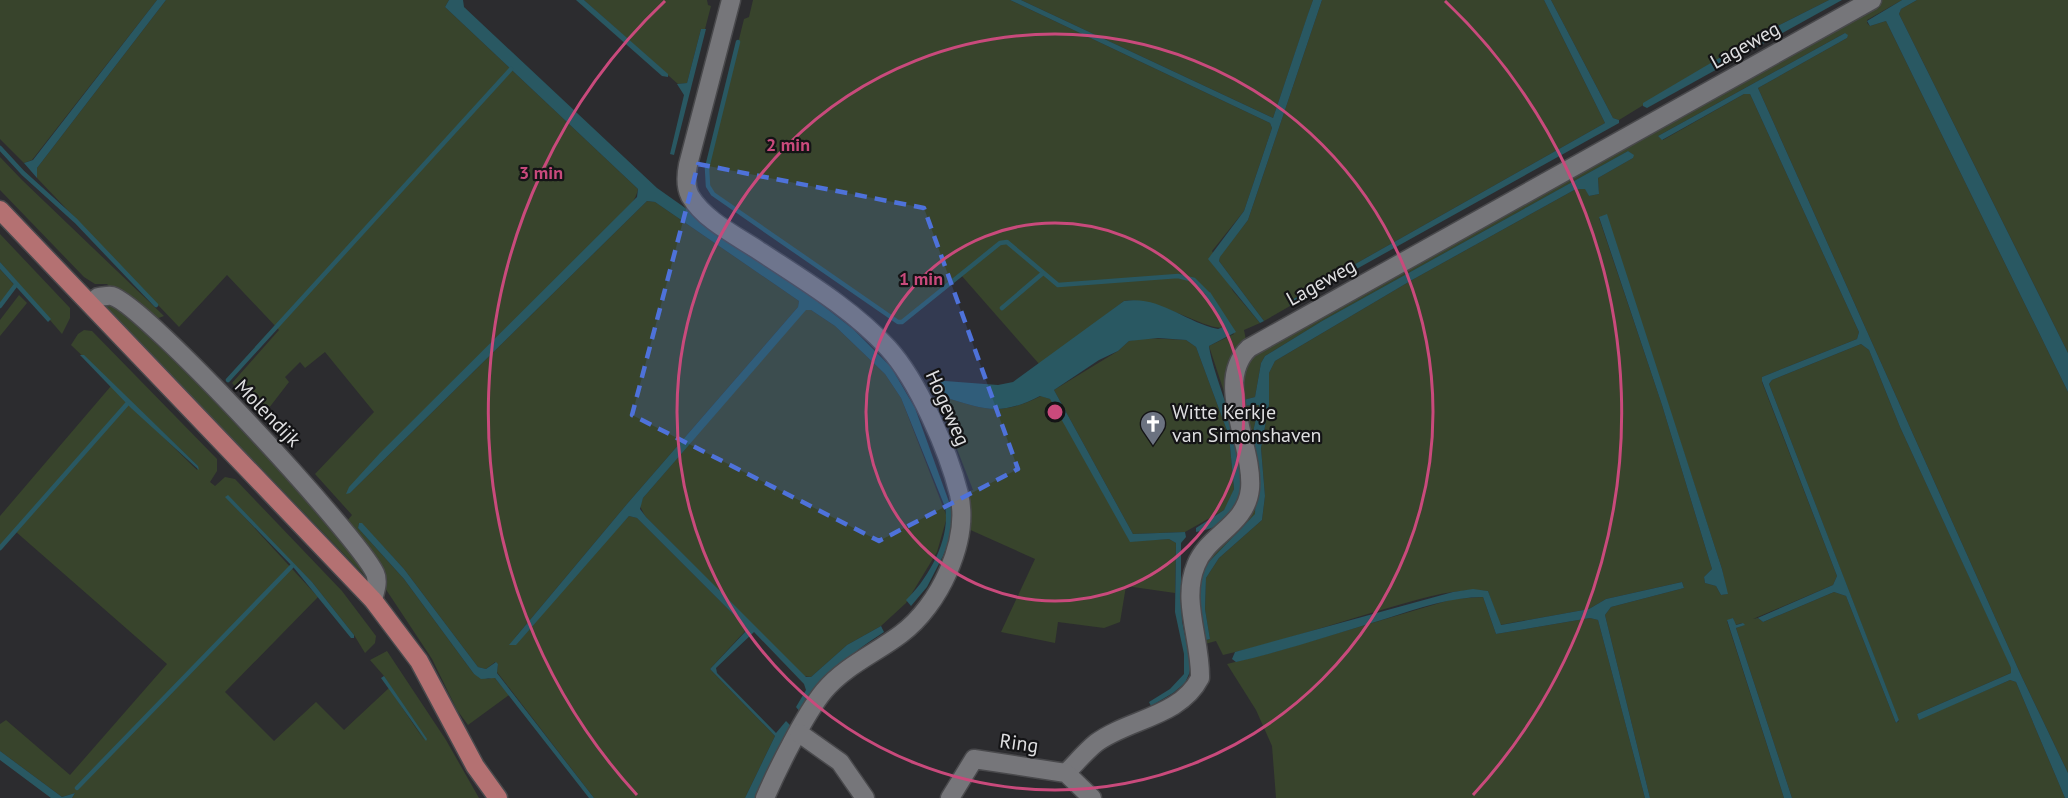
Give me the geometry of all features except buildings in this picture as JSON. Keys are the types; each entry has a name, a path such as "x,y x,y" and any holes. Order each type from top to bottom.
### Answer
{"main road":[{"path":"0,210 373,600 419,661 475,766 498,798"}],"street":[{"name":"Hogeweg","path":"731,0 687,165 686,179 689,195 712,220 849,312 887,347 914,384 952,475 961,508 962,523 957,551 940,586 923,611 902,633 855,665 824,691 765,798"},
{"name":"Lageweg","path":"1066,773 1096,743 1158,714 1195,687 1200,678 1191,613 1193,574 1203,553 1242,514 1250,487 1234,386 1236,366 1241,356 1249,348 1872,0"},
{"name":"Molendijk","path":"91,304 98,297 112,296 149,322 248,424 320,500 352,541 375,574 377,584 373,600"},
{"path":"799,733 840,762 865,798"},
{"name":"Ring","path":"950,798 974,759 1066,773"},
{"path":"1066,773 1092,798"}],"highlighted area":[{"path":"698,164 924,208 1018,469 879,541 632,415"}],"green space":[{"path":"0,0 157,0 32,160 24,163 0,139"},
{"path":"166,0 449,0 445,7 638,189 631,205 616,222 496,340 350,493 647,201 655,202 799,301 798,307 627,504 514,639 629,516 637,518 746,627 746,630 710,669 775,736 745,798 594,798 497,672 498,664 495,662 486,669 478,667 404,569 359,523 358,528 404,579 474,674 488,679 494,677 509,695 468,725 457,710 432,659 385,588 347,521 352,515 315,474 374,412 325,352 305,368 300,362 285,377 289,382 262,417 232,383 279,330 227,275 179,327 37,178 37,168"},
{"path":"584,0 707,0 708,5 711,6 705,29 701,29 687,83 678,84"},
{"path":"753,0 1010,0 1270,123 1272,128 1244,211 1212,251 1233,291 1260,323 1244,330 1247,345 1227,401 1209,346 1234,334 1205,297 1223,327 1207,325 1151,304 1124,301 1040,365 961,275 902,322 898,322 718,199 708,186 707,168 744,19 749,17"},
{"path":"1021,0 1313,0 1273,118"},
{"path":"1322,0 1544,0 1605,123 1295,298 1290,306 1264,321 1219,261 1220,256 1248,220"},
{"path":"1551,0 1829,0 1748,41 1619,120 1613,118"},
{"path":"1882,0 1902,0 1867,20 1867,23 1870,26 1886,21 2068,392 2068,773 2020,673 1758,88 1847,38 1845,33 1658,136 1663,140 1744,94 1750,94 1859,332 1857,339 1762,377 1837,576 1833,585 1753,619 1758,618 1763,622 1834,592 1846,596 1896,723 1899,721 1769,384 1772,380 1861,344 1869,350 1900,427 2011,667 2011,673 1917,714 1919,719 2010,680 2016,682 2065,798 1792,798 1736,628 1744,625 1742,623 1735,625 1733,618 1727,621 1784,798 1650,798 1605,615 1611,607 1684,588 1682,582 1606,599 1589,609 1500,625 1488,591 1450,592 1223,655 1216,641 1201,645 1195,598 1199,574 1214,550 1242,519 1252,498 1252,464 1239,406 1259,405 1251,441 1256,484 1255,515 1203,568 1198,593 1206,640 1210,639 1205,609 1206,578 1219,558 1262,520 1265,496 1261,448 1269,405 1269,373 1275,361 1412,280 1576,189 1586,189 1589,196 1599,194 1598,178 1633,158 1633,155 1628,151 1322,321 1265,356 1261,363 1255,397 1239,401 1238,383 1242,368 1250,355 1265,344 1470,227","holes":["1606,215 1722,569 1727,594 1721,595 1716,586 1705,583 1704,577 1712,569 1662,405 1599,218"]},
{"path":"1917,0 2068,0 2068,353 1899,14 1901,9"},
{"path":"0,157 164,316 151,321 121,299 107,284 95,284 84,277 0,190"},
{"path":"0,234 70,308 70,318 62,334 0,262"},
{"path":"0,269 15,286 0,305"},
{"path":"19,295 27,303 0,336 0,320"},
{"path":"105,303 127,310 313,500 370,581 105,307"},
{"path":"805,310 811,310 835,326 885,374 901,398 947,517 937,552 906,603 881,626 847,645 811,677 803,676 645,516 640,506 643,498"},
{"path":"84,330 92,331 217,459 217,471 210,482 215,486 225,477 235,479 342,591 376,636 375,643 365,653 354,635 312,582 226,497 318,597 225,692 274,741 316,702 344,730 389,688 424,740 384,676 370,660 387,651 446,740 479,798 72,798 75,793 62,797 0,751 0,724 6,720 70,775 167,664 15,531 0,548 0,516 111,386 197,470 198,466 71,345 78,334"},
{"path":"1144,338 1186,340 1196,347 1229,436 1234,489 1230,501 1224,510 1185,532 1133,534 1054,390 1118,351 1129,341"},
{"path":"1041,396 1050,399 1055,405 1130,541 1169,539 1176,543 1175,593 1126,586 1120,622 1104,628 1058,622 1055,643 1001,632 1035,559 966,528 962,493 973,490 939,403 944,397 982,408 1004,409"},
{"path":"1483,597 1496,634 1590,618 1598,620 1645,798 1276,798 1272,746 1256,710 1227,664 1453,599"}],"water":[{"path":"157,0 166,0 37,168 37,178 24,163 33,160"},
{"path":"449,0 463,0 464,7 657,188 853,329 891,367 915,408 953,513 949,541 943,556 927,587 911,606 906,600 930,570 941,545 945,532 945,507 901,398 885,374 835,326 811,310 806,310 643,498 640,509 646,517 806,677 811,677 847,645 881,626 884,632 827,677 800,712 796,707 806,690 804,684 754,632 716,668 717,673 776,733 786,721 791,726 755,798 745,798 775,736 710,669 746,631 746,627 637,518 629,516 516,645 509,645 627,504 798,307 799,301 655,202 647,201 350,493 346,494 349,487 380,453 637,197 638,189 445,7"},
{"path":"576,0 584,0 668,74 668,77 662,76"},
{"path":"1010,0 1021,0 1273,118 1313,0 1322,0 1248,220 1219,261 1264,321 1260,323 1208,259 1244,211 1272,128 1270,123"},
{"path":"1544,0 1551,0 1613,118 1619,120 1619,123 1290,306 1289,302 1295,298 1605,123"},
{"path":"1829,0 1842,0 1647,108 1643,106 1643,103 1748,41"},
{"path":"1902,0 1917,0 1901,9 1899,14 2068,353 2068,392 1886,21 1870,26 1867,21"},
{"path":"701,29 706,29 674,155 670,154 684,95 677,84 687,83"},
{"path":"1845,33 1848,35 1847,38 1758,88 2020,673 2068,773 2068,798 2065,798 2016,682 2010,680 1919,720 1917,714 2011,673 2011,668 1900,427 1869,350 1861,344 1772,380 1769,384 1899,720 1896,723 1846,596 1834,592 1763,622 1758,618 1753,620 1833,585 1837,576 1762,377 1857,339 1859,332 1750,94 1744,94 1662,140 1658,136"},
{"path":"1628,151 1634,155 1633,158 1598,178 1599,194 1589,196 1585,189 1576,189 1412,280 1275,361 1269,373 1269,405 1261,448 1265,496 1262,520 1219,558 1206,578 1205,609 1210,639 1206,640 1198,593 1203,568 1255,514 1256,484 1251,441 1259,405 1239,406 1239,401 1255,397 1261,363 1265,356 1322,321"},
{"path":"1607,214 1722,569 1728,594 1721,595 1716,586 1705,583 1704,577 1712,569 1662,405 1599,217"},
{"path":"0,262 51,319 48,322 0,269"},
{"path":"1210,292 1236,332 1209,346 1240,453 1243,481 1238,504 1224,522 1196,532 1196,528 1224,510 1234,489 1229,436 1196,347 1186,340 1158,338 1129,341 1118,351 1099,360 1054,390 1133,534 1185,532 1186,537 1181,543 1182,621 1191,665 1185,683 1151,706 1149,702 1170,689 1184,674 1184,654 1175,612 1176,543 1169,539 1130,542 1050,399 1040,396 1003,409 982,408 944,397 939,403 927,383 932,380 998,385 1013,382 1124,301 1137,300 1160,305 1206,326 1218,329 1223,327 1205,296"},
{"path":"80,355 84,355 198,466 199,470 131,408"},
{"path":"228,495 312,582 354,635 354,638 351,638 294,568 225,497"},
{"path":"359,523 362,523 404,569 478,667 486,669 496,662 498,664 497,673 594,798 589,798 495,678 481,679 474,674 404,579 358,528"},
{"path":"1682,582 1684,588 1611,607 1605,615 1650,798 1645,798 1598,620 1590,618 1496,634 1483,597 1471,597 1423,607 1236,662 1232,659 1235,652 1453,592 1473,589 1488,591 1501,625 1589,609 1606,599"},
{"path":"1733,618 1736,625 1743,623 1745,625 1736,628 1792,798 1784,798 1727,620"},
{"path":"384,676 427,739 426,741 381,678"},
{"path":"0,751 62,797 75,793 72,798 51,798 0,760"}],"waterway":[{"path":"738,42 707,168 708,186 713,194 898,322 902,322 1000,243 1007,242 1058,285 1178,276 1194,280 1208,294"},
{"path":"228,380 511,69"},
{"path":"0,148 23,173 76,221 156,305"},
{"path":"1002,308 1043,273"},
{"path":"0,306 15,286"},
{"path":"0,548 127,404"},
{"path":"77,788 292,566"}],"place":[{"name":"Witte Kerkje van Simonshaven","path":"1153,447"}]}
